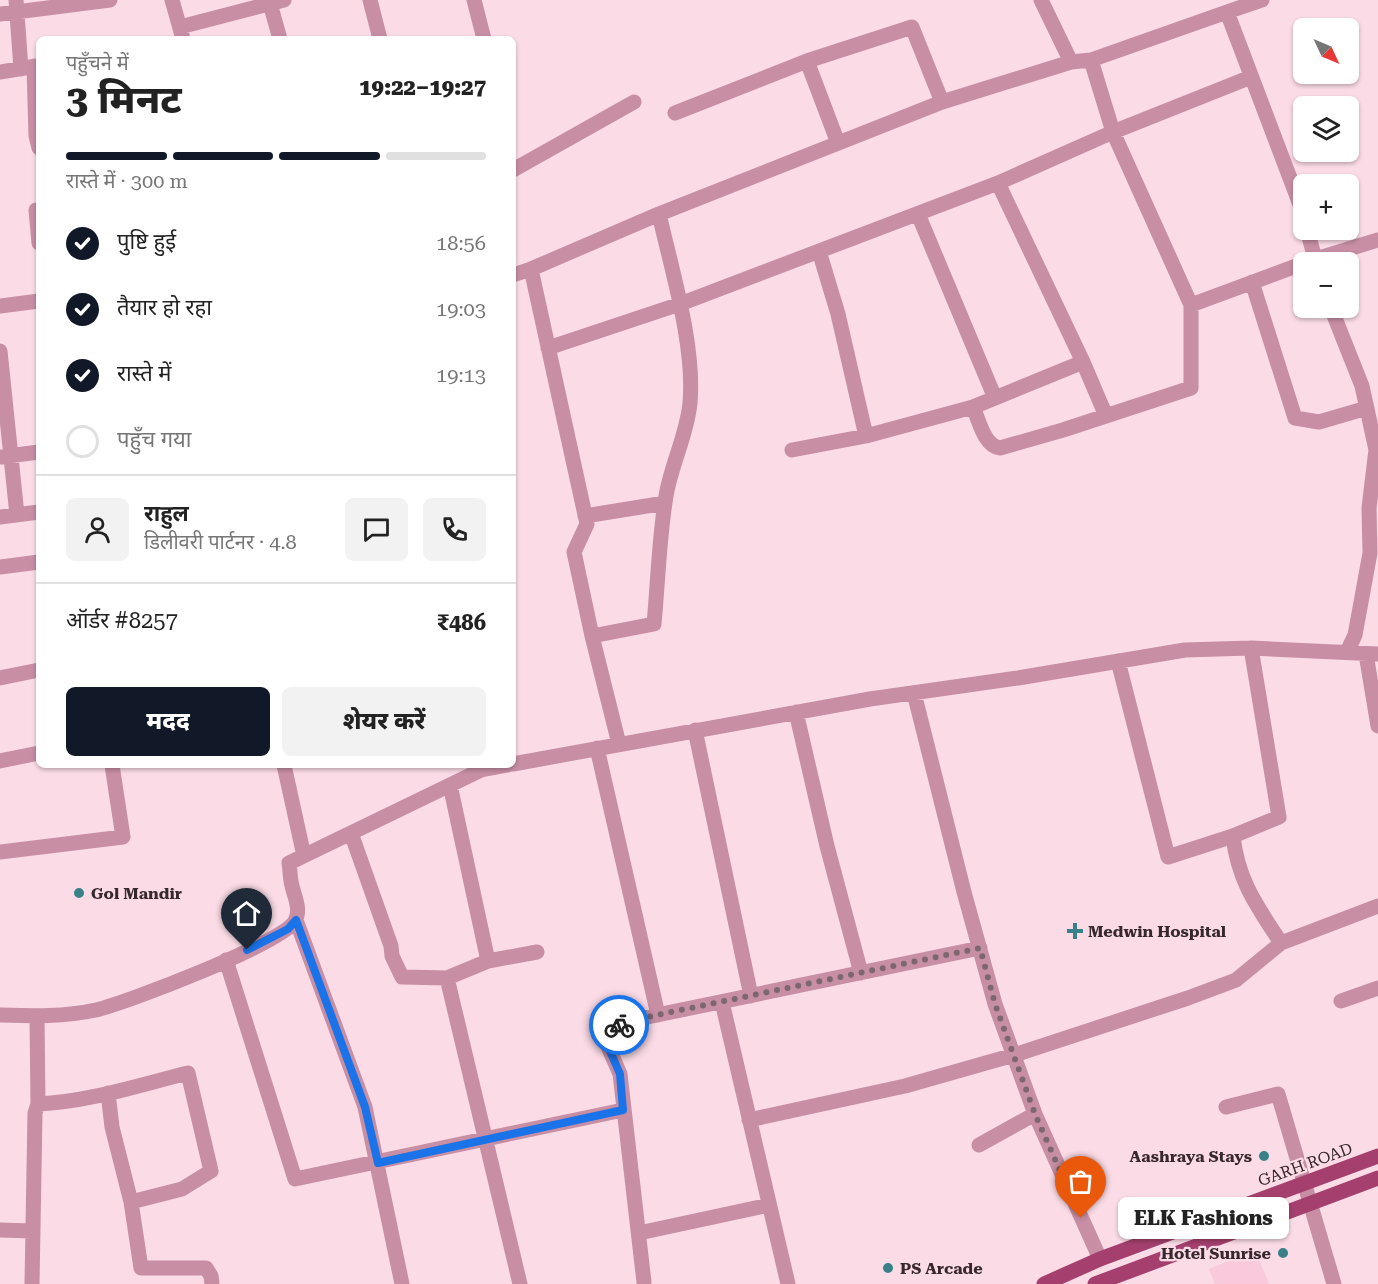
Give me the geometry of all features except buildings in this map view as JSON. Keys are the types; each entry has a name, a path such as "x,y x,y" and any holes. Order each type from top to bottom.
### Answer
{"main road":[{"name":"GARH ROAD","path":"1044,1284 1060,1281 1100,1259 1378,1156"},
{"path":"1105,1282 1378,1178"},
{"path":"1253,1202 1259,1223"}],"street":[{"path":"0,14 17,5 110,0"},
{"path":"172,0 182,33 274,1 280,36"},
{"path":"370,0 379,36"},
{"path":"474,0 483,36"},
{"path":"1041,0 1071,62"},
{"path":"516,274 659,214 942,102 1071,62 1091,60 1262,0"},
{"path":"17,5 31,67 36,136"},
{"path":"1227,12 1293,186"},
{"path":"675,113 807,61 912,27 942,102"},
{"path":"973,407 988,441 994,447 1000,448 1191,388 1191,305 1113,132 1091,60"},
{"path":"807,61 838,143"},
{"path":"0,72 31,67"},
{"path":"548,348 680,304 918,214 1251,77"},
{"path":"516,168 634,102"},
{"path":"998,183 1083,362 1106,416"},
{"path":"592,636 654,624 665,503 690,404 688,358 680,304 659,214"},
{"path":"918,214 995,398"},
{"path":"1341,252 1378,240"},
{"path":"819,251 838,314 866,436"},
{"path":"1191,305 1293,268"},
{"path":"531,269 587,524 574,552 619,744"},
{"path":"1252,282 1295,418 1319,422 1367,408"},
{"path":"0,306 36,301"},
{"path":"1335,318 1362,386 1376,450 1369,508 1370,553 1355,635 1347,652"},
{"path":"0,351 5,456 17,515"},
{"path":"792,450 866,436 973,407 1083,362"},
{"path":"5,456 36,452"},
{"path":"585,516 665,503"},
{"path":"0,517 36,512"},
{"path":"0,567 36,562"},
{"path":"1118,662 1168,857 1233,836 1279,817 1251,648"},
{"path":"516,763 796,712 1185,650 1251,648 1372,654 1378,726"},
{"path":"0,678 36,671"},
{"path":"914,693 995,1004 1035,1114 1100,1259"},
{"path":"796,712 826,846 861,973"},
{"path":"695,730 751,996"},
{"path":"597,748 658,1015"},
{"path":"0,761 36,754"},
{"path":"0,852 123,837 112,768"},
{"path":"285,768 304,856"},
{"path":"402,1284 365,1107 296,920 298,909 291,883 289,863 450,785 479,768"},
{"path":"450,785 488,961"},
{"path":"351,833 391,946 392,956 402,977 447,978 488,961 537,952"},
{"path":"1233,836 1234,853 1247,891 1281,943"},
{"path":"749,1119 905,1086 1014,1055 1188,998 1236,980 1281,943 1378,906"},
{"path":"0,1015 54,1017 97,1010 158,989 226,960 269,940 288,929 296,920"},
{"path":"644,1282 620,1074 606,1042 611,1029 628,1021 980,948"},
{"path":"226,960 295,1179 623,1110"},
{"path":"447,978 520,1284"},
{"path":"1341,1000 1378,988"},
{"path":"722,1002 788,1284"},
{"path":"32,1284 34,1113 38,1104 37,1016"},
{"path":"38,1104 108,1093 188,1073 211,1171 183,1189 131,1202"},
{"path":"108,1093 112,1127 131,1202 141,1268 206,1268 211,1276 212,1284"},
{"path":"1226,1107 1278,1094 1334,1284"},
{"path":"979,1146 1035,1114"},
{"path":"639,1233 769,1204"},
{"path":"0,1230 32,1231"}],"shaded area":[{"path":"1255,1250 1269,1284 1215,1284 1209,1269"}],"way so far":[{"path":"619,1025 628,1021 980,948 995,1004 1035,1114 1081,1218"}],"place":[{"name":"Gol Mandir","path":"79,893"},
{"name":"Medwin Hospital","path":"1075,931"},
{"name":"Aashraya Stays","path":"1264,1156"},
{"name":"ELK Fashions","path":"1081,1218"},
{"name":"Hotel Sunrise","path":"1283,1253"},
{"name":"PS Arcade","path":"888,1268"}],"route":[{"path":"247,950 288,929 296,920 365,1107 378,1163 623,1110 620,1074 606,1042 611,1029 619,1025"}]}
